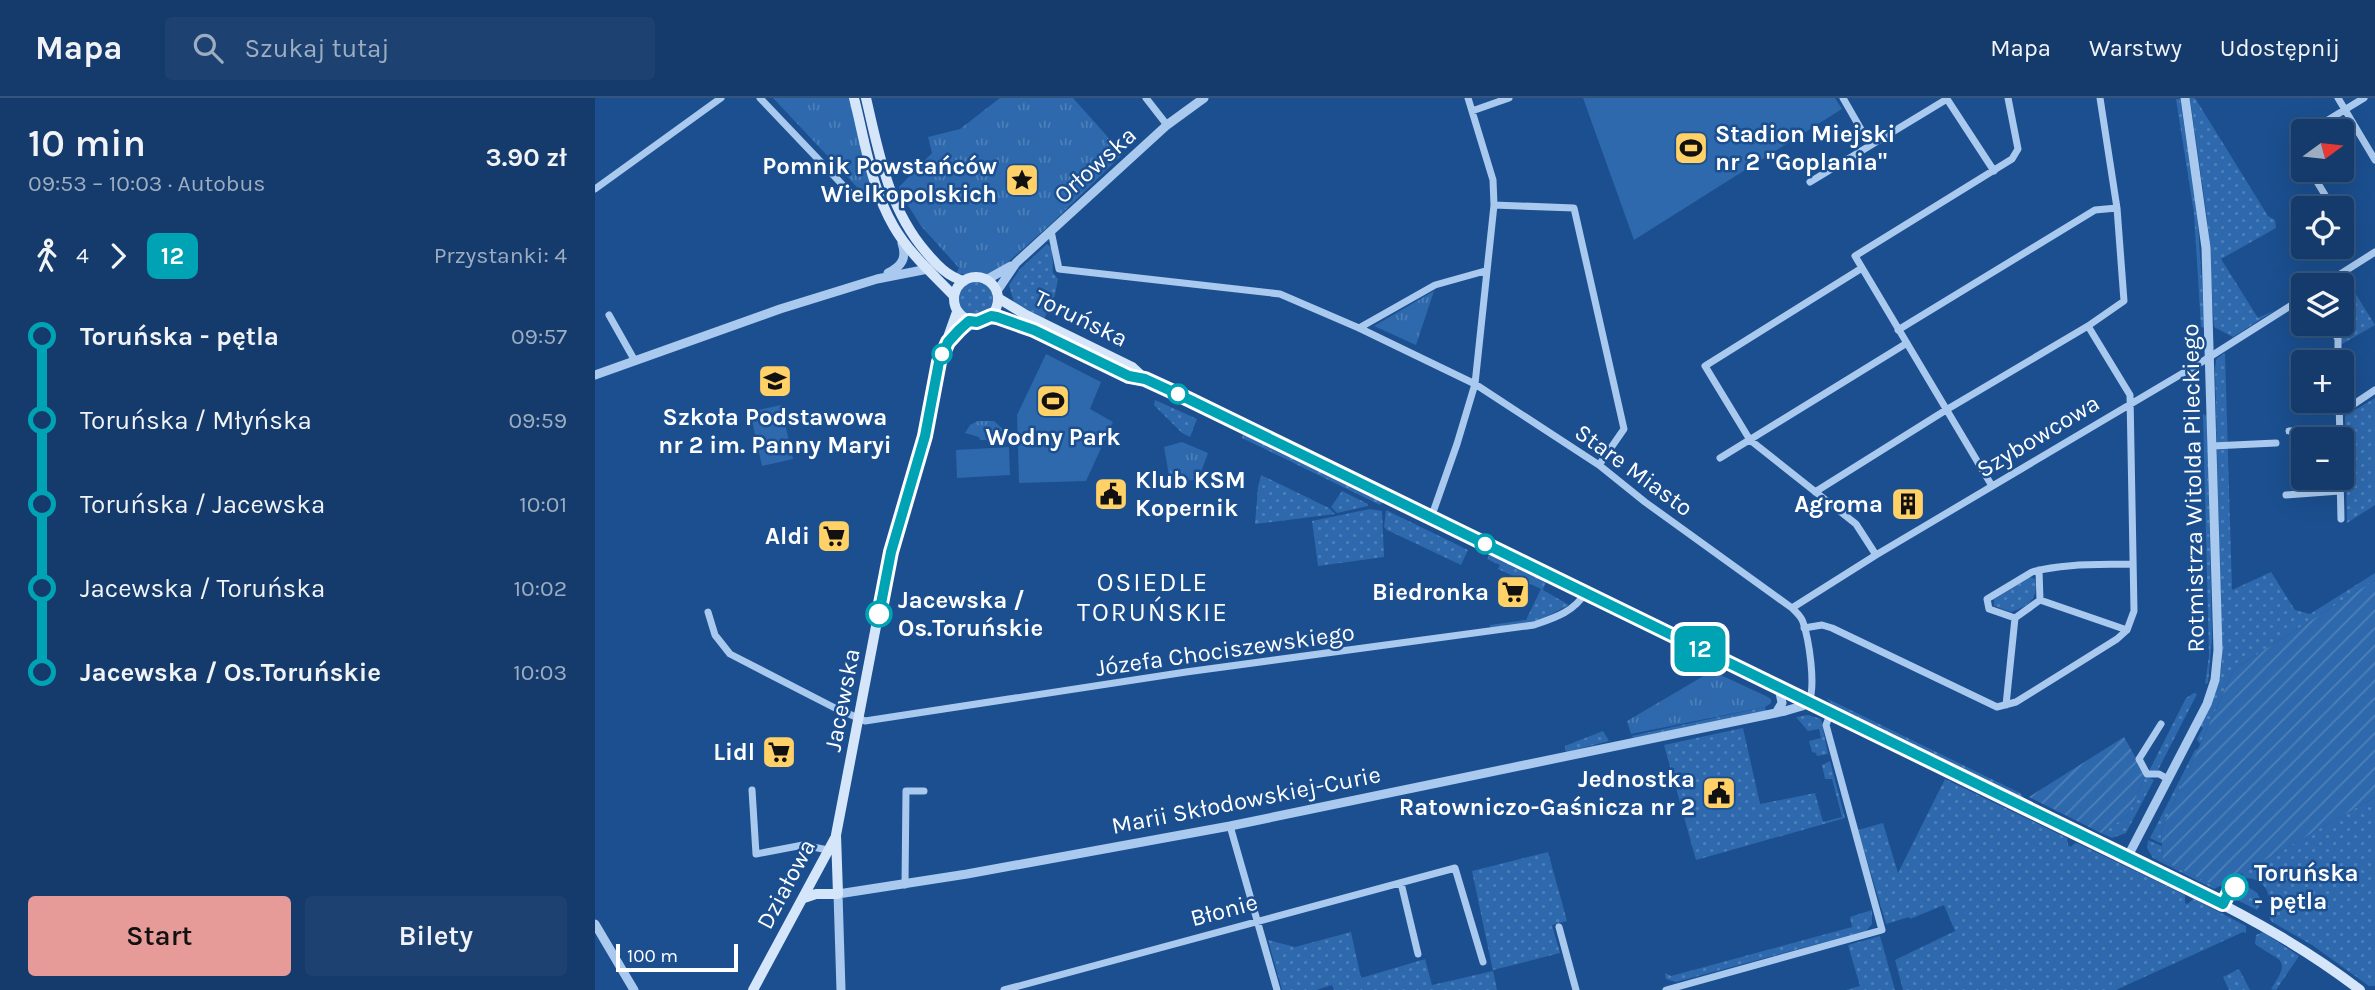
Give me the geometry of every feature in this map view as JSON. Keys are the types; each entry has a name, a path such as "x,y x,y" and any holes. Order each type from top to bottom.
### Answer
{"main road":[{"path":"854,98 878,190 901,237 954,296"},
{"path":"866,98 888,188 904,221 937,265 951,276 964,281"},
{"path":"977,277 986,280 997,294 997,306 991,316 977,322 969,321 957,312 954,296 957,287 964,281 977,277"},
{"name":"Toruńska","path":"997,294 1026,315 1132,367 1145,379"},
{"name":"Jacewska","path":"838,894 837,835 887,569 925,436 935,374 957,312"},
{"name":"Toruńska","path":"991,316 1034,330 1129,376 1145,379 2266,926 2308,951 2360,990"},
{"name":"Jacewska","path":"948,342 969,321"},
{"name":"Działowa","path":"753,990 837,835"},
{"name":"Marii Skłodowskiej-Curie","path":"804,898 816,894 838,894"}],"street":[{"path":"595,189 721,98"},
{"path":"760,98 857,200"},
{"path":"1146,98 1167,125"},
{"name":"Orłowska","path":"986,280 1016,263 1167,125 1204,98"},
{"path":"1431,518 1475,384 1494,205 1493,180 1468,98"},
{"path":"1472,111 1509,98"},
{"path":"1843,98 1871,145"},
{"path":"1992,486 1855,256 2012,159 2018,149 2008,98"},
{"path":"1815,492 2088,326 2124,301 2117,208 2100,98"},
{"name":"Rotmistrza Witolda Pileckiego","path":"2127,859 2207,704 2215,680 2218,650 2206,248 2185,98"},
{"path":"2338,98 2375,160"},
{"path":"2330,119 2364,98"},
{"path":"1810,182 1947,99 1994,171"},
{"path":"1494,205 1574,208 1624,429 1599,465"},
{"path":"1899,330 2095,210 2117,208"},
{"name":"Stare Miasto","path":"1051,231 1059,270 1280,294 1359,328 1475,384 1599,465 1645,502 1792,608 1802,618 1804,628 1813,685 1809,702"},
{"path":"877,279 894,270 903,261 905,251 901,237"},
{"path":"2342,273 2375,252"},
{"name":"Orłowska","path":"997,294 1016,263"},
{"path":"1862,268 1705,366 1750,440 1856,524 1877,555"},
{"path":"595,375 757,317 877,279 927,269"},
{"path":"1359,328 1435,285 1485,271"},
{"name":"Szybowcowa","path":"1792,608 2291,305"},
{"path":"609,316 635,361"},
{"path":"1804,628 1825,625 1991,706 2006,705 2028,695 2127,630 2134,611 2130,396 2088,326"},
{"path":"1720,458 1907,343"},
{"path":"2354,404 2375,390"},
{"path":"2212,446 2276,443"},
{"path":"2286,495 2340,492 2341,519"},
{"path":"2015,618 1989,608 1987,599 2039,570 2133,564"},
{"path":"2039,570 2041,600"},
{"name":"Józefa Chociszewskiego","path":"859,719 865,721 1186,672 1534,625 1570,610 1585,593"},
{"path":"2041,600 2127,630"},
{"path":"2006,705 2015,618 2041,600"},
{"path":"708,612 710,626 730,654 859,719"},
{"path":"1776,713 1782,703 1779,687"},
{"name":"Marii Skłodowskiej-Curie","path":"838,894 905,885 1230,827 1776,713 1798,708 1809,702"},
{"path":"1666,990 1882,930 1826,725 1831,712"},
{"path":"2161,724 2140,759 2147,774 2159,774 2168,779"},
{"path":"752,790 756,854 803,845 828,850"},
{"path":"905,885 906,791 924,791"},
{"path":"1230,827 1277,990"},
{"name":"Błonie","path":"1004,990 1455,868 1483,962"},
{"path":"1401,883 1418,954"},
{"name":"Jacewska","path":"838,894 841,990"},
{"path":"595,924 634,990"},
{"path":"1559,927 1576,990"}],"green space":[{"path":"773,98 849,98 875,199 871,202"},
{"path":"1000,98 1073,98 1123,154 998,271 986,275 956,274 959,268 921,226 899,187 932,153 928,137 960,129"},
{"name":"Stadion Miejski nr 2 \"Goplania\"","path":"1583,98 1835,98 1842,109 1634,240"},
{"path":"2190,98 2195,98 2268,216 2275,220 2276,228 2221,259 2258,318 2275,310 2233,337 2214,327 2207,218"},
{"path":"2176,99 2180,99 2197,211 2205,328 2201,327 2194,213"},
{"path":"1047,244 1052,248 1053,273 1058,279 1055,295 1044,319 1015,306 1009,285 1020,269"},
{"path":"976,282 988,287 993,299 988,311 976,316 964,311 959,299 964,287"},
{"path":"1434,291 1416,345 1374,326"},
{"path":"2354,291 2375,325 2342,344 2338,336 2354,336"},
{"path":"2225,353 2232,590 2271,572 2295,610 2310,614 2375,573 2375,580 2234,669 2200,744 2197,739 2203,728 2200,726 2215,694 2222,664 2215,367 2217,358"},
{"path":"1046,354 1101,382 1090,409 1113,422 1086,481 1019,483 1017,415"},
{"path":"2375,398 2375,505 2347,523 2346,490 2354,490 2354,427 2345,427 2345,416"},
{"path":"1155,400 1197,419 1190,437 1182,433 1154,405"},
{"path":"781,405 793,459 762,466 750,412"},
{"path":"2203,414 2207,416 2212,638 2208,683 2205,684 2209,656"},
{"path":"978,421 994,421 1004,430 990,436 990,440 980,440 979,437 965,433 970,425"},
{"path":"1243,434 1383,501 1380,505 1242,438"},
{"path":"1182,442 1208,453 1198,480 1170,481 1164,447"},
{"path":"1009,447 1010,475 957,478 956,450"},
{"path":"1261,475 1329,508 1335,514 1255,524"},
{"path":"1342,491 1368,506 1337,513 1331,507"},
{"path":"1370,509 1382,511 1384,557 1318,566 1312,521"},
{"path":"1386,510 1468,550 1461,565 1387,530 1384,527"},
{"path":"1490,554 1546,581 1543,590 1569,605 1534,623 1490,628 1490,625 1526,620 1541,589 1498,569 1500,565 1487,559"},
{"path":"2029,577 2035,579 2036,586 2034,596 2028,604 2011,612 1994,606 1994,599"},
{"path":"2375,580 2375,797 2218,887 2163,861 2161,831 2234,669"},
{"path":"1712,671 1766,696 1771,699 1771,703 1765,707 1631,734 1627,721"},
{"path":"2197,694 2158,770 2149,771 2186,698"},
{"path":"1826,698 2020,793 2026,800 1835,707"},
{"path":"1765,707 1766,711 1634,738 1631,736"},
{"path":"1808,715 1821,719 1828,754 1817,756 1812,752 1809,741 1821,738 1819,729 1808,731 1796,717"},
{"path":"1743,728 1760,804 1815,793 1823,822 1842,817 1832,779 1825,779 1822,765 1830,761 1845,818 1696,860 1664,745"},
{"path":"1603,731 1609,741 1567,752 1565,750 1565,746"},
{"path":"2124,737 2146,776 2127,816 2101,833 2029,797"},
{"path":"2198,749 2161,831 2160,843 2150,838 2195,750"},
{"path":"2146,776 2154,780 2126,833 2112,838 2101,833 2127,816"},
{"path":"1945,779 2067,838 2071,847 2075,843 2079,844 2185,895 2187,904 2194,899 2246,926 2246,933 2243,932 2116,990 1903,990 1895,960 1955,931 1944,905 1910,919 1909,917 1886,924 1858,830 1883,823 1898,873"},
{"path":"2375,797 2375,986 2369,986 2312,945 2272,922 2269,917 2270,902 2267,890 2258,881 2244,878 2242,873"},
{"path":"2148,840 2162,846 2163,861 2218,887 2214,889 2153,858 2147,848"},
{"path":"1548,852 1567,921 1552,925 1560,953 1493,970 1497,990 1334,990 1332,985 1316,990 1282,990 1268,940 1295,947 1351,932 1361,978 1425,959 1432,985 1493,971 1472,871"},
{"path":"2249,888 2259,897 2257,910 2231,897 2241,889"},
{"path":"1872,910 1872,924 1866,931 1676,982 1666,979 1665,973 1671,976 1852,927 1850,917"},
{"path":"2263,932 2299,956 2276,990 2271,989 2282,966 2277,958 2255,944 2256,935"},
{"path":"1880,936 1895,990 1846,990 1860,986 1848,945"},
{"path":"2239,969 2250,990 2229,990 2223,977"}],"bus line":[{"name":"12","path":"879,614 891,552 925,436 939,362 948,342 967,322 977,322 991,316 1003,318 1129,376 1145,379 1182,396 2223,904 2235,887"}],"place":[{"name":"Stadion Miejski nr 2 \"Goplania\"","path":"1691,148"},
{"name":"Pomnik Powstańców Wielkopolskich","path":"1022,180"},
{"name":"Szkoła Podstawowa nr 2 im. Panny Maryi","path":"775,381"},
{"name":"Wodny Park","path":"1053,401"},
{"name":"Klub KSM Kopernik","path":"1111,494"},
{"name":"Agroma","path":"1908,504"},
{"name":"Aldi","path":"834,536"},
{"name":"Biedronka","path":"1513,592"},
{"name":"Jacewska / Os.Toruńskie","path":"879,614"},
{"name":"Lidl","path":"779,752"},
{"name":"Jednostka Ratowniczo-Gaśnicza nr 2","path":"1719,793"},
{"name":"Toruńska - pętla","path":"2235,887"}],"district":[{"name":"OSIEDLE TORUŃSKIE","path":"1153,597"}]}
